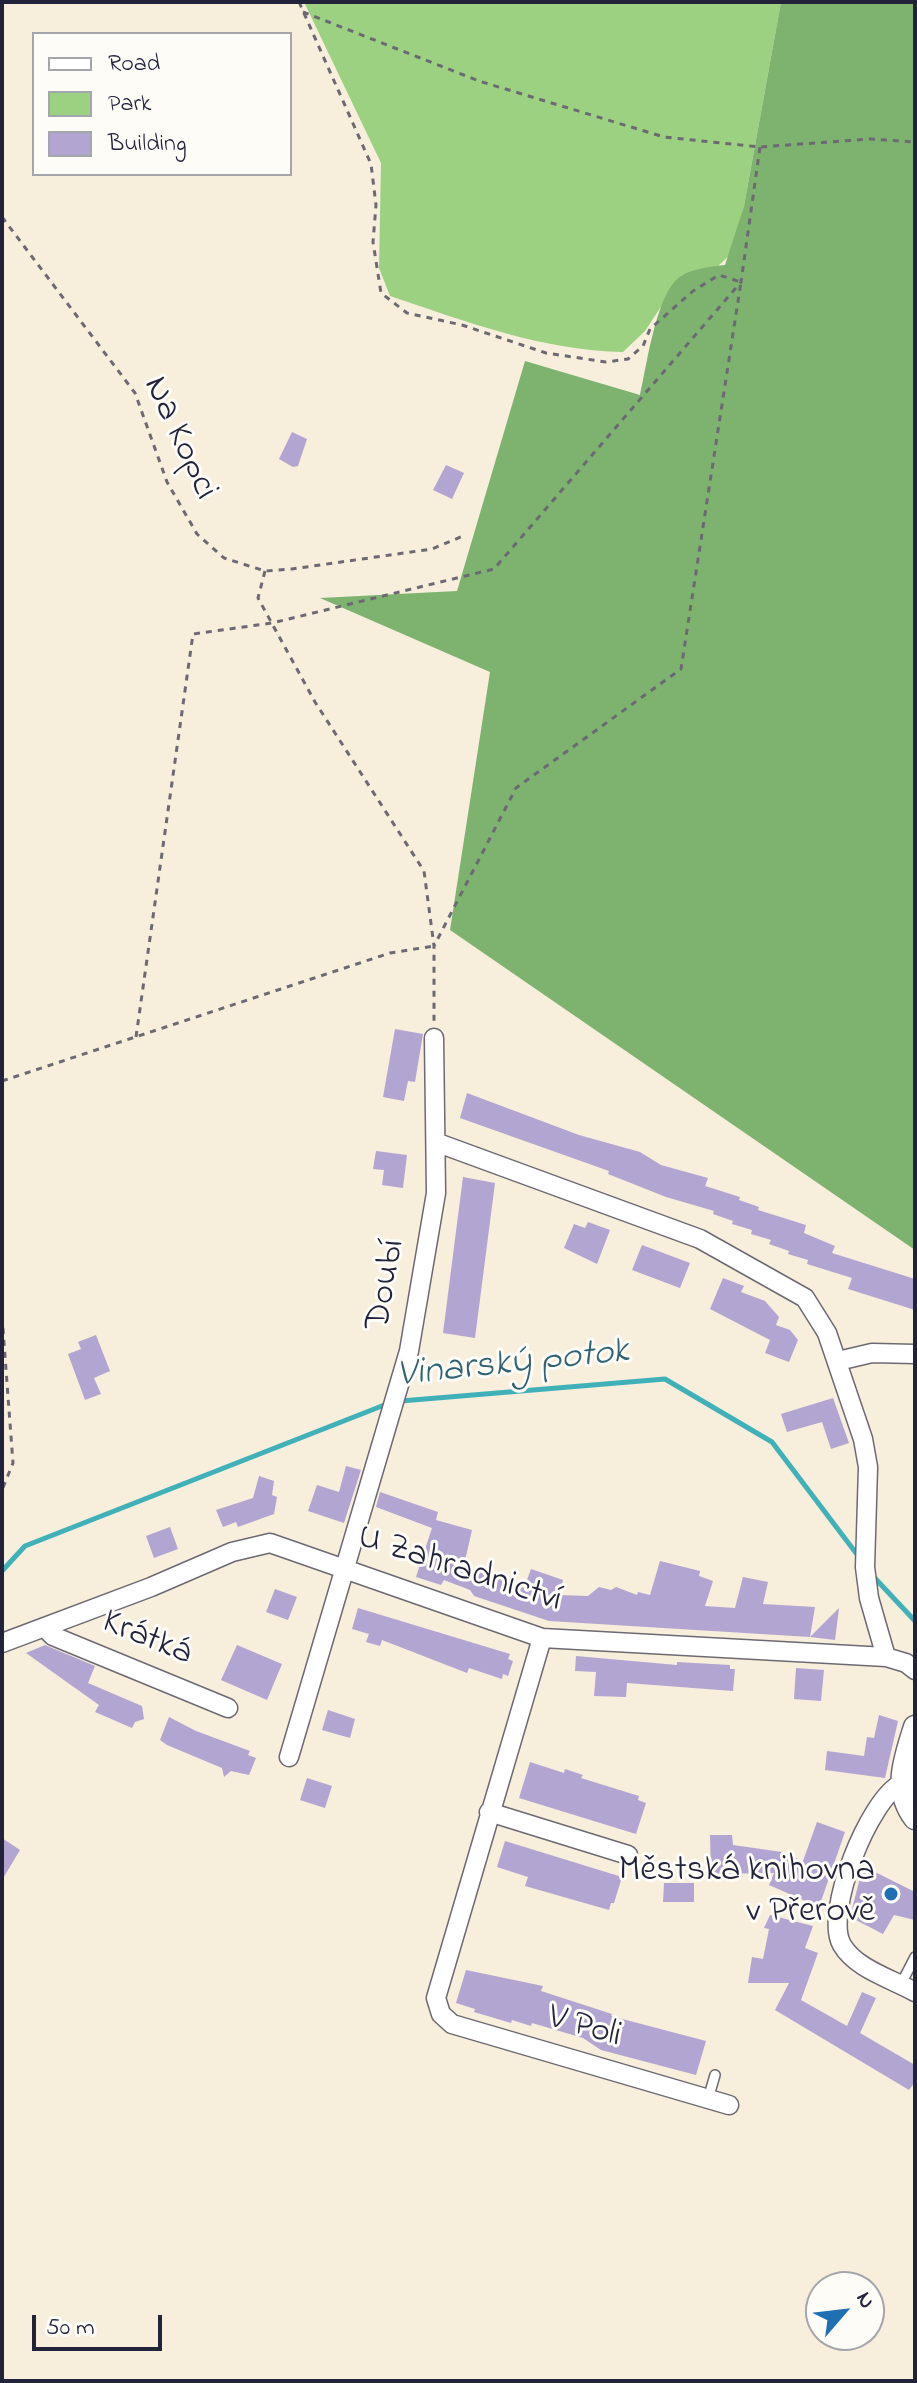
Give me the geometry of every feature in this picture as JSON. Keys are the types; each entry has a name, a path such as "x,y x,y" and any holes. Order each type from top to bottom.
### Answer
{"street":[{"name":"Doubí","path":"289,1757 409,1351 436,1193 438,1143 434,1038"},
{"path":"438,1143 671,1227 772,1277 805,1298 838,1361 866,1454 865,1567 869,1598 886,1657"},
{"path":"838,1361 864,1354 915,1354"},
{"name":"U Zahradnictví","path":"2,1643 151,1587 232,1552 270,1543 542,1638 886,1657 915,1670"},
{"name":"Krátká","path":"44,1627 53,1636 228,1708"},
{"path":"542,1638 489,1812 628,1855"},
{"path":"915,1727 901,1784 905,1801 915,1818"},
{"path":"901,1784 882,1798 851,1864 840,1903 837,1931 842,1946 852,1957 908,1988"},
{"name":"V Poli","path":"489,1812 436,1998 441,2014 452,2024 729,2105"}],"lane":[{"path":"908,1988 915,1957"},
{"path":"708,2099 715,2075"}],"path":[{"path":"299,2 371,164 376,205 373,242 381,293 407,313 462,325 546,353 606,362 628,359 643,346 650,329 719,275 741,282"},
{"path":"303,12 479,81 664,137 760,147 870,139 915,142"},
{"path":"434,946 516,788 681,669 760,147"},
{"name":"Na Kopci","path":"2,217 135,393 167,482 197,534 224,558 265,571 432,549 463,536"},
{"path":"136,1037 193,634 272,623 494,569 741,282"},
{"path":"265,571 258,598 315,702 424,871 434,946 434,1038"},
{"path":"2,1081 390,953 434,946"},
{"path":"2,1316 13,1463 2,1490"}],"green space":[{"path":"304,2 781,2 744,206 731,254 717,267 682,275 645,331 623,352 534,340 390,296 379,268 381,163"},
{"path":"781,2 915,2 915,1250 450,930 490,672 320,598 457,591 525,361 640,395 659,313 672,285 691,271 725,265 744,206"}],"building":[{"path":"292,432 307,439 298,466 293,467 279,459"},
{"path":"446,465 464,473 452,499 433,490"},
{"path":"395,1029 423,1034 415,1082 408,1081 404,1101 383,1097"},
{"path":"467,1093 579,1135 640,1152 661,1165 708,1178 705,1186 740,1197 739,1200 759,1207 758,1210 806,1225 804,1233 835,1246 832,1253 915,1279 915,1310 848,1289 852,1278 807,1264 808,1260 788,1254 789,1251 769,1244 771,1240 751,1234 752,1230 732,1224 733,1221 713,1214 714,1211 666,1197 608,1174 609,1171 460,1118"},
{"path":"376,1151 407,1155 403,1188 382,1185 384,1170 373,1169"},
{"path":"463,1177 495,1183 475,1338 443,1333"},
{"path":"588,1222 610,1230 597,1264 564,1248 574,1224 585,1228"},
{"path":"642,1245 690,1263 680,1288 632,1270"},
{"path":"723,1278 744,1286 741,1292 765,1301 779,1317 776,1325 790,1330 798,1340 789,1362 765,1353 770,1340 710,1309"},
{"path":"96,1335 110,1371 94,1378 101,1394 85,1400 68,1354 81,1349 78,1342"},
{"path":"833,1398 849,1443 831,1449 822,1422 787,1432 781,1414"},
{"path":"346,1466 361,1470 344,1523 308,1511 317,1485 339,1492"},
{"path":"259,1476 274,1481 272,1495 277,1497 274,1514 238,1527 236,1522 223,1527 216,1510 253,1498"},
{"path":"380,1492 438,1512 436,1520 472,1530 464,1565 524,1588 531,1569 563,1580 559,1595 588,1596 599,1587 611,1590 616,1587 637,1595 638,1592 650,1595 660,1561 700,1571 699,1576 713,1581 705,1606 735,1608 743,1577 768,1582 763,1604 815,1607 810,1637 549,1621 474,1596 470,1590 444,1580 441,1585 416,1577 432,1528 376,1507"},
{"path":"170,1527 178,1549 154,1558 146,1536"},
{"path":"275,1589 297,1597 288,1620 266,1612"},
{"path":"358,1608 510,1654 508,1659 513,1661 508,1676 503,1674 502,1679 469,1668 467,1673 382,1640 380,1646 366,1642 369,1634 352,1629"},
{"path":"839,1608 835,1640 810,1637"},
{"path":"45,1645 95,1666 88,1683 142,1706 144,1719 135,1722 132,1728 95,1712 99,1705 26,1653"},
{"path":"237,1645 282,1664 267,1700 221,1680"},
{"path":"576,1656 677,1665 677,1662 730,1665 730,1669 735,1669 733,1691 627,1683 626,1697 594,1696 596,1672 575,1671"},
{"path":"796,1668 824,1670 821,1701 794,1699"},
{"path":"328,1710 355,1719 350,1738 322,1730"},
{"path":"879,1715 898,1721 885,1778 825,1770 827,1751 864,1756 867,1737 874,1738"},
{"path":"169,1717 196,1731 250,1751 248,1755 256,1758 249,1775 231,1771 224,1777 222,1768 160,1740"},
{"path":"530,1762 564,1773 565,1769 583,1775 581,1778 639,1796 638,1800 646,1803 636,1834 519,1798"},
{"path":"307,1778 332,1786 325,1808 300,1800"},
{"path":"817,1822 845,1832 819,1907 769,1885 774,1873 711,1874 710,1835 732,1835 733,1845 782,1852 803,1861"},
{"path":"2,1838 20,1850 2,1880"},
{"path":"505,1841 622,1877 614,1903 611,1903 609,1910 525,1886 528,1877 497,1867"},
{"path":"863,1866 915,1892 915,1920 894,1915 883,1934 850,1917"},
{"path":"664,1883 694,1883 694,1902 663,1902"},
{"path":"770,1915 813,1926 805,1948 818,1953 801,2000 847,2026 862,1992 876,1998 860,2033 915,2065 915,2082 909,2090 775,2010 789,1983 748,1983 752,1957 763,1959 769,1929 764,1928"},
{"path":"466,1970 543,1986 541,1991 611,2016 706,2041 696,2075 601,2050 583,2038 532,2023 531,2026 512,2020 511,2023 474,2012 475,2009 456,2003"}],"waterway":[{"name":"Vinarský potok","path":"401,1401 665,1379 772,1442 859,1557"},
{"name":"Vinarský potok","path":"2,1571 25,1546 387,1404"},
{"name":"Vinarský potok","path":"872,1575 915,1621"}],"place":[{"name":"Městská knihovna v Přerově","path":"891,1894"}]}
